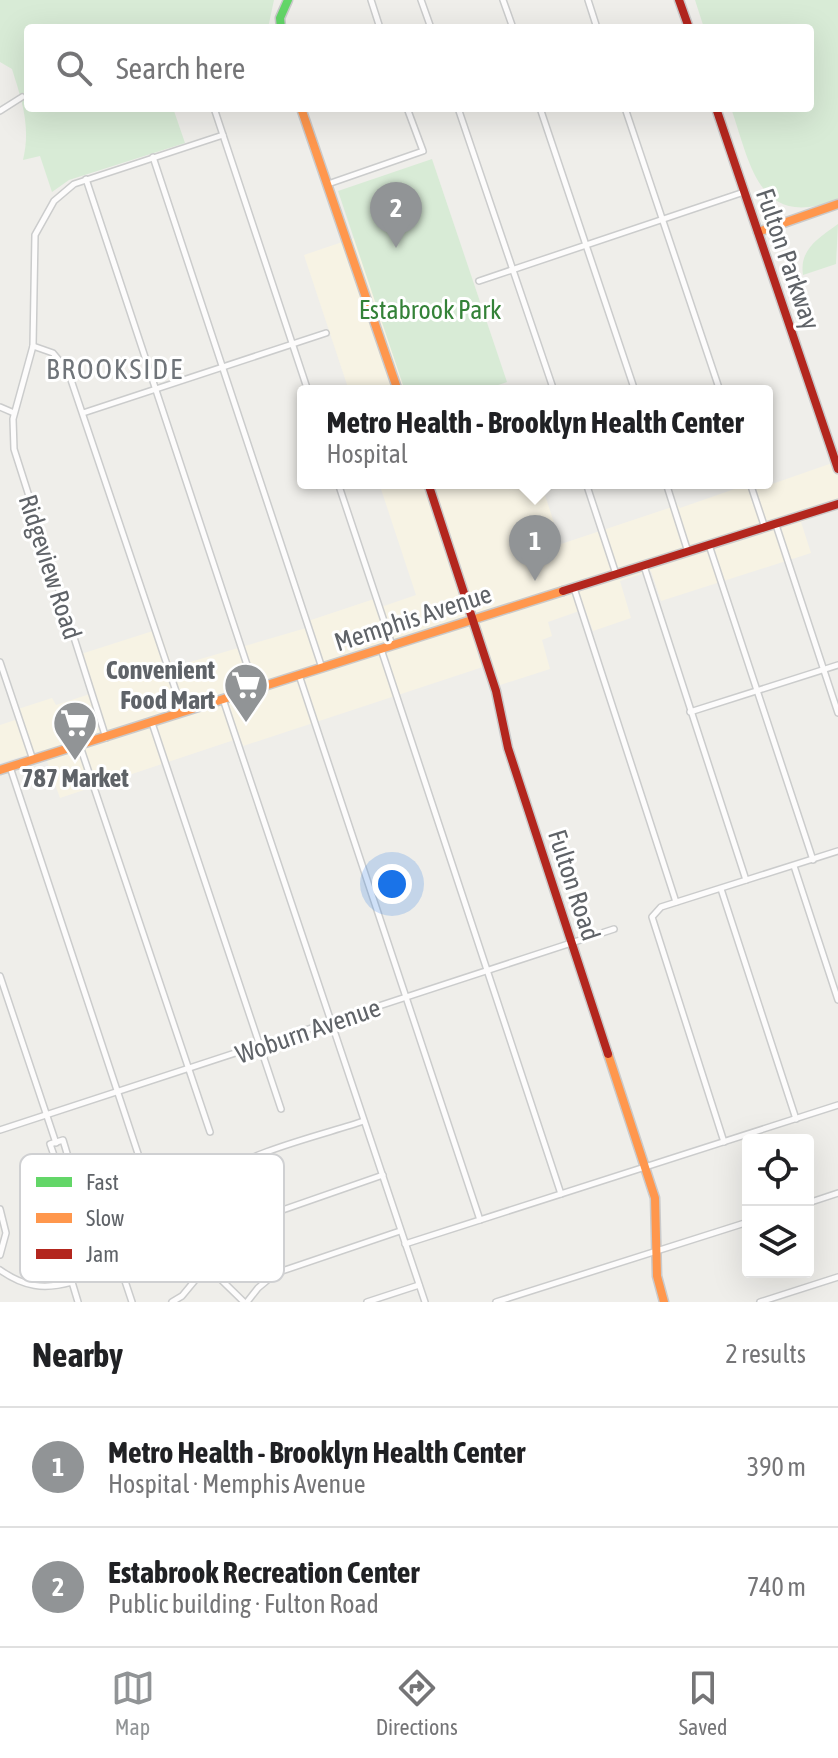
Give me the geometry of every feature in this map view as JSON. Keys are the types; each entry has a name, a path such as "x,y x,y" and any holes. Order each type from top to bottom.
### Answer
{"main road":[{"path":"280,23 288,0"},
{"path":"679,0 688,24"},
{"path":"302,112 396,385"},
{"name":"Fulton Parkway","path":"717,112 838,469"},
{"path":"758,232 838,204"},
{"name":"Fulton Road","path":"430,489 496,691 508,748 645,1166 658,1215 657,1276 664,1302"},
{"name":"Memphis Avenue","path":"5,769 838,504"}],"street":[{"path":"371,0 379,24"},
{"path":"421,0 430,24"},
{"path":"503,0 512,24"},
{"path":"588,0 596,24"},
{"path":"0,111 22,97"},
{"path":"215,112 306,385"},
{"path":"328,184 423,151 408,112"},
{"path":"459,112 552,385"},
{"path":"541,112 633,385"},
{"path":"626,112 718,385"},
{"name":"Ridgeview Road","path":"106,738 19,473 14,449 14,413 33,346 35,235 54,201 86,179 223,135"},
{"path":"153,157 322,668"},
{"path":"86,179 255,689"},
{"path":"479,281 744,192"},
{"path":"83,413 326,333"},
{"path":"33,346 60,358 83,413 183,712"},
{"path":"0,407 14,413"},
{"path":"340,489 392,646"},
{"path":"588,489 616,574"},
{"path":"668,489 688,552"},
{"path":"752,489 765,529"},
{"path":"776,525 838,713"},
{"path":"709,545 813,860"},
{"path":"644,565 746,880"},
{"path":"574,588 676,902"},
{"path":"381,649 561,1194"},
{"path":"0,662 33,761"},
{"path":"690,712 838,665"},
{"path":"299,675 480,1220"},
{"path":"223,699 425,1302"},
{"path":"152,723 281,1109"},
{"path":"80,746 210,1132"},
{"path":"5,769 138,1154"},
{"path":"724,1142 652,917 655,911 676,902 838,851"},
{"path":"794,866 838,1000"},
{"path":"721,889 796,1119"},
{"name":"Woburn Avenue","path":"0,1130 190,1071 614,929"},
{"path":"0,976 56,1143"},
{"path":"405,1244 838,1105"},
{"path":"269,1154 364,1121"},
{"path":"54,1154 50,1144 63,1140 67,1154"},
{"path":"284,1210 383,1175"},
{"path":"814,1201 838,1193"},
{"path":"0,1209 6,1233 0,1255"},
{"path":"496,1302 742,1224"},
{"path":"284,1271 400,1231"},
{"path":"0,1270 20,1281"},
{"path":"760,1302 838,1277"},
{"path":"22,1282 30,1286 56,1287 72,1282 78,1302"},
{"path":"125,1282 132,1302"},
{"path":"172,1302 194,1282"},
{"path":"223,1282 246,1302 265,1282"},
{"path":"367,1302 419,1285"}],"shaded area":[{"path":"354,238 403,385 347,385 304,255"},
{"path":"838,461 838,509 801,522 811,553 661,601 651,571 620,581 631,618 593,631 585,609 548,622 552,636 542,640 550,669 500,685 492,664 243,746 240,738 60,798 43,750 0,763 0,725 21,718 18,709 52,698 56,705 93,693 81,654 159,629 173,667 306,628 305,622 377,598 381,607 416,595 381,489 543,489 561,544 678,505 680,508 735,489 773,489 773,484"}],"green space":[{"path":"0,0 274,0 269,24 24,24 24,112 174,112 185,143 69,180 52,192 40,156 23,160 26,125 22,103 12,69 0,62"},
{"path":"695,0 838,0 838,199 812,207 791,206 775,200 762,187 753,171 732,112 814,112 814,24 703,24"},
{"name":"Estabrook Park","path":"432,159 507,382 498,385 403,385 338,191"},
{"path":"838,224 836,264 803,275 807,251"}],"traffic: fast":[{"path":"281,24 288,0"}],"traffic: slow":[{"path":"302,112 396,385"},
{"path":"758,232 838,204"},
{"path":"0,770 563,591"},
{"path":"608,1054 655,1198 657,1276 664,1302"}],"traffic: jam":[{"path":"679,0 688,24"},
{"path":"717,112 838,469"},
{"path":"430,489 496,691 508,748 608,1054"},
{"path":"563,591 838,504"}],"place":[{"name":"Estabrook Recreation Center","path":"396,248"},
{"name":"Metro Health - Brooklyn Health Center","path":"535,581"},
{"name":"Convenient Food Mart","path":"246,724"},
{"name":"787 Market","path":"75,762"}],"district":[{"name":"BROOKSIDE","path":"115,369"}]}
